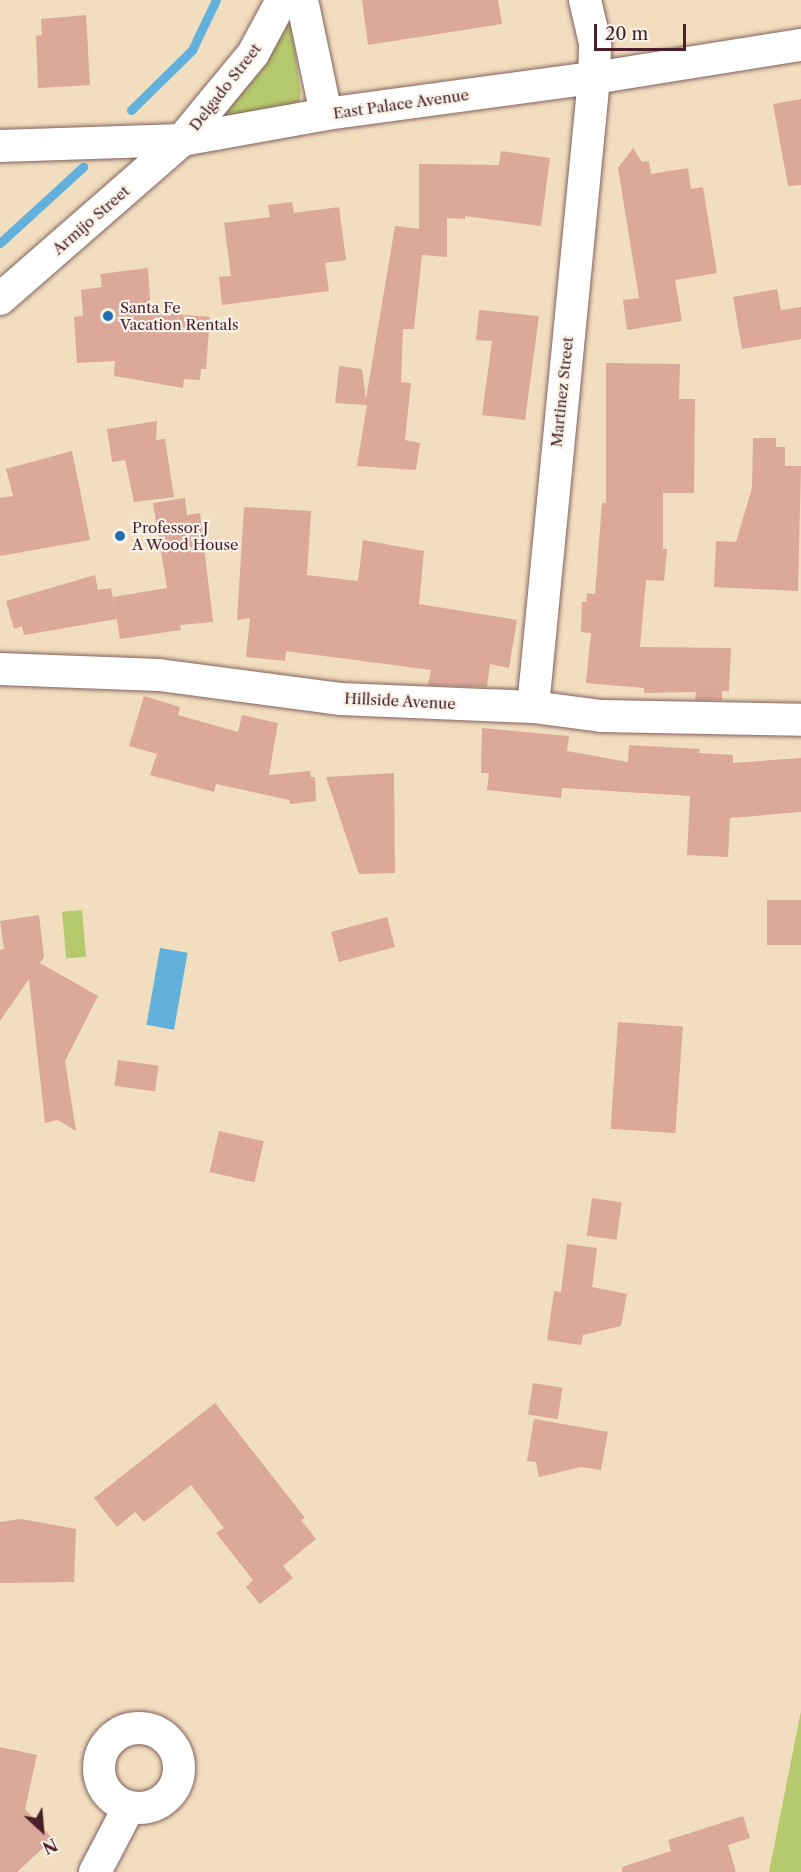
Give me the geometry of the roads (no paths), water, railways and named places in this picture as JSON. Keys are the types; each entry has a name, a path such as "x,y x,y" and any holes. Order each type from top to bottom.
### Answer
{"street":[{"name":"Delgado Street","path":"182,140 254,54 282,0"},
{"path":"302,0 326,114"},
{"name":"Martinez Street","path":"533,706 594,78 596,43 585,0"},
{"name":"East Palace Avenue","path":"0,146 182,140 326,114 594,78 801,45"},
{"name":"Armijo Street","path":"0,299 182,140"},
{"name":"Hillside Avenue","path":"0,669 159,675 341,699 533,706 601,716 801,720"},
{"path":"95,1872 129,1807"}],"water":[{"path":"160,948 188,953 174,1030 146,1025"}],"waterway":[{"path":"131,110 192,50 216,0"},
{"path":"0,243 83,167"}],"place":[{"name":"Santa Fe Vacation Rentals","path":"108,316"},
{"name":"Professor J A Wood House","path":"120,536"}]}
